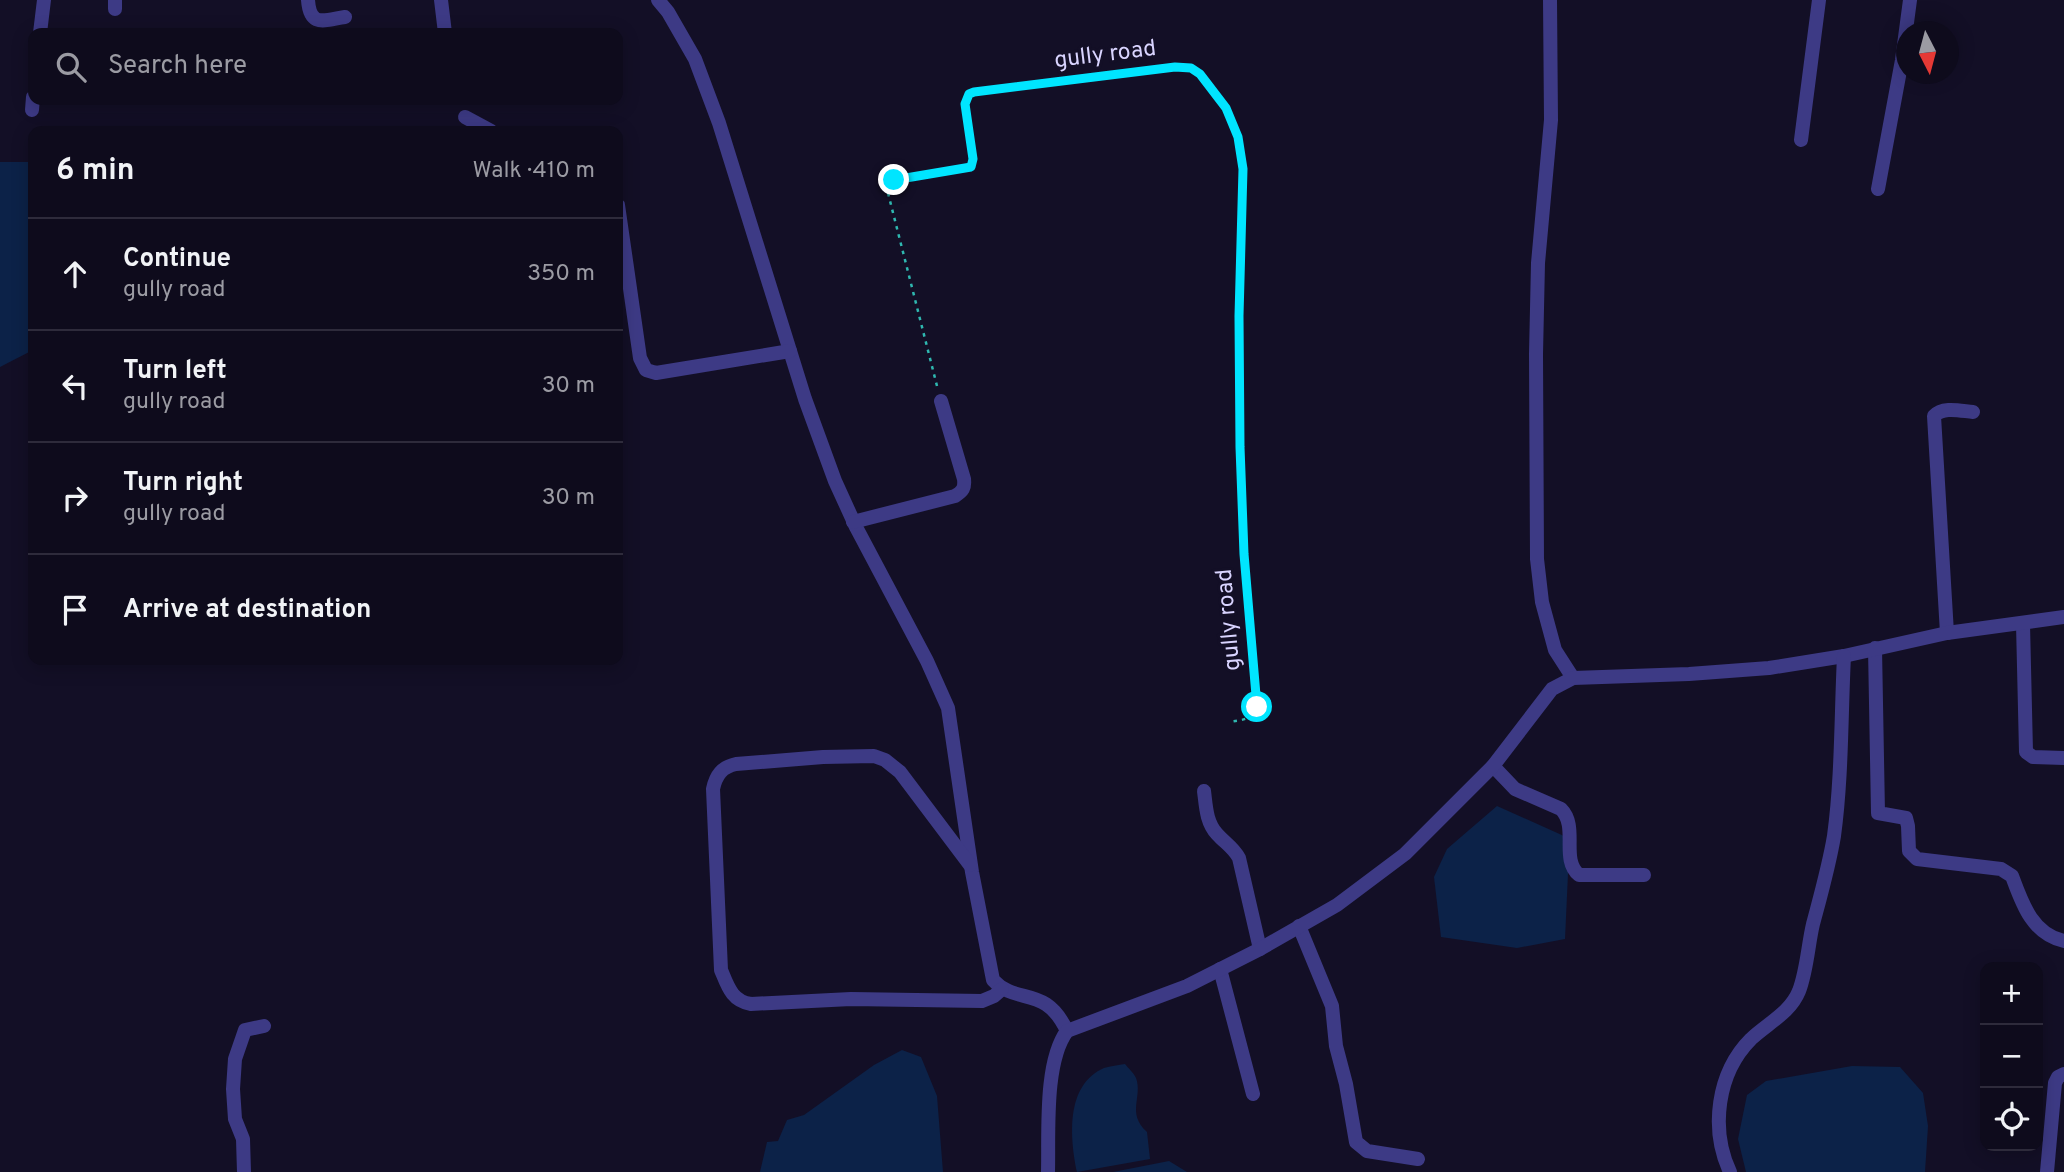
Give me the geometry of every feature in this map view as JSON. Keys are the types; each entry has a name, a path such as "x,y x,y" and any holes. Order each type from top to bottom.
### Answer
{"street":[{"path":"41,28 44,0"},
{"path":"308,0 310,15 314,19 345,16"},
{"path":"441,0 444,28"},
{"path":"658,0 668,12 695,60 719,123 805,399 835,481 853,522 927,661 948,708 971,867 993,980 1002,989 1035,997 1052,1008 1067,1031"},
{"path":"1550,0 1551,120 1539,250 1536,354 1537,559 1542,602 1555,650 1573,678"},
{"path":"1801,140 1819,0"},
{"path":"1878,189 1898,86 1910,0"},
{"path":"465,117 482,126"},
{"path":"623,240 640,358 646,370 656,373 790,351"},
{"path":"853,522 955,496 961,492 964,479 940,401"},
{"path":"1947,633 1934,416 1944,410 1973,412"},
{"path":"1048,1172 1052,1066 1060,1041 1067,1031 1187,986 1260,949 1337,905 1405,854 1493,766 1552,689 1573,678 1756,669 1844,656 1947,633 2064,617"},
{"path":"2023,624 2026,752 2033,757 2064,758"},
{"path":"1875,648 1878,813 1906,818 1909,851 1917,859 2001,869 2007,872 2012,876 2029,917 2050,935 2064,941"},
{"path":"1730,1172 1719,1130 1725,1077 1737,1055 1751,1039 1793,1003 1800,989 1813,924 1826,878 1834,834 1839,779 1844,656"},
{"path":"971,867 900,772 885,760 874,756 736,764 728,766 715,779 713,789 721,970 733,996 741,1002 751,1004 851,999 982,1001 1002,989"},
{"path":"1493,766 1515,789 1565,813 1569,825 1571,864 1579,875 1644,875"},
{"path":"1204,791 1210,826 1232,846 1240,858 1260,949"},
{"path":"1299,926 1332,1006 1336,1046 1356,1142 1367,1151 1418,1159"},
{"path":"1220,969 1253,1094"},
{"path":"244,1172 243,1139 235,1119 233,1099 235,1059 245,1030 264,1026"},
{"path":"2047,1172 2055,1083 2058,1077 2064,1074"}],"path":[{"name":"gully road","path":"940,401 888,193 888,182 971,167 973,159 965,104 969,94 974,92 1175,67 1191,68 1200,74 1226,108 1238,137 1243,169 1239,316 1240,447 1244,554 1257,707 1254,714 1248,718 1229,722"}],"water":[{"path":"0,162 28,162 28,353 0,367"},
{"path":"1497,806 1564,836 1569,852 1565,939 1517,948 1441,937 1434,877 1447,849"},
{"path":"902,1050 921,1057 937,1096 943,1172 760,1172 767,1142 778,1141 787,1120 804,1115 874,1065"},
{"path":"1125,1064 1138,1085 1136,1112 1147,1132 1150,1159 1077,1172 1072,1129 1076,1099 1091,1076 1104,1068"},
{"path":"1852,1066 1900,1067 1923,1093 1928,1126 1925,1172 1746,1172 1738,1139 1747,1095 1766,1081"},
{"path":"1169,1161 1187,1172 1113,1172"}],"route":[{"path":"894,180 971,167 973,159 965,104 969,94 974,92 1175,67 1191,68 1212,87 1226,108 1238,137 1243,169 1239,316 1241,508 1257,707"}]}
